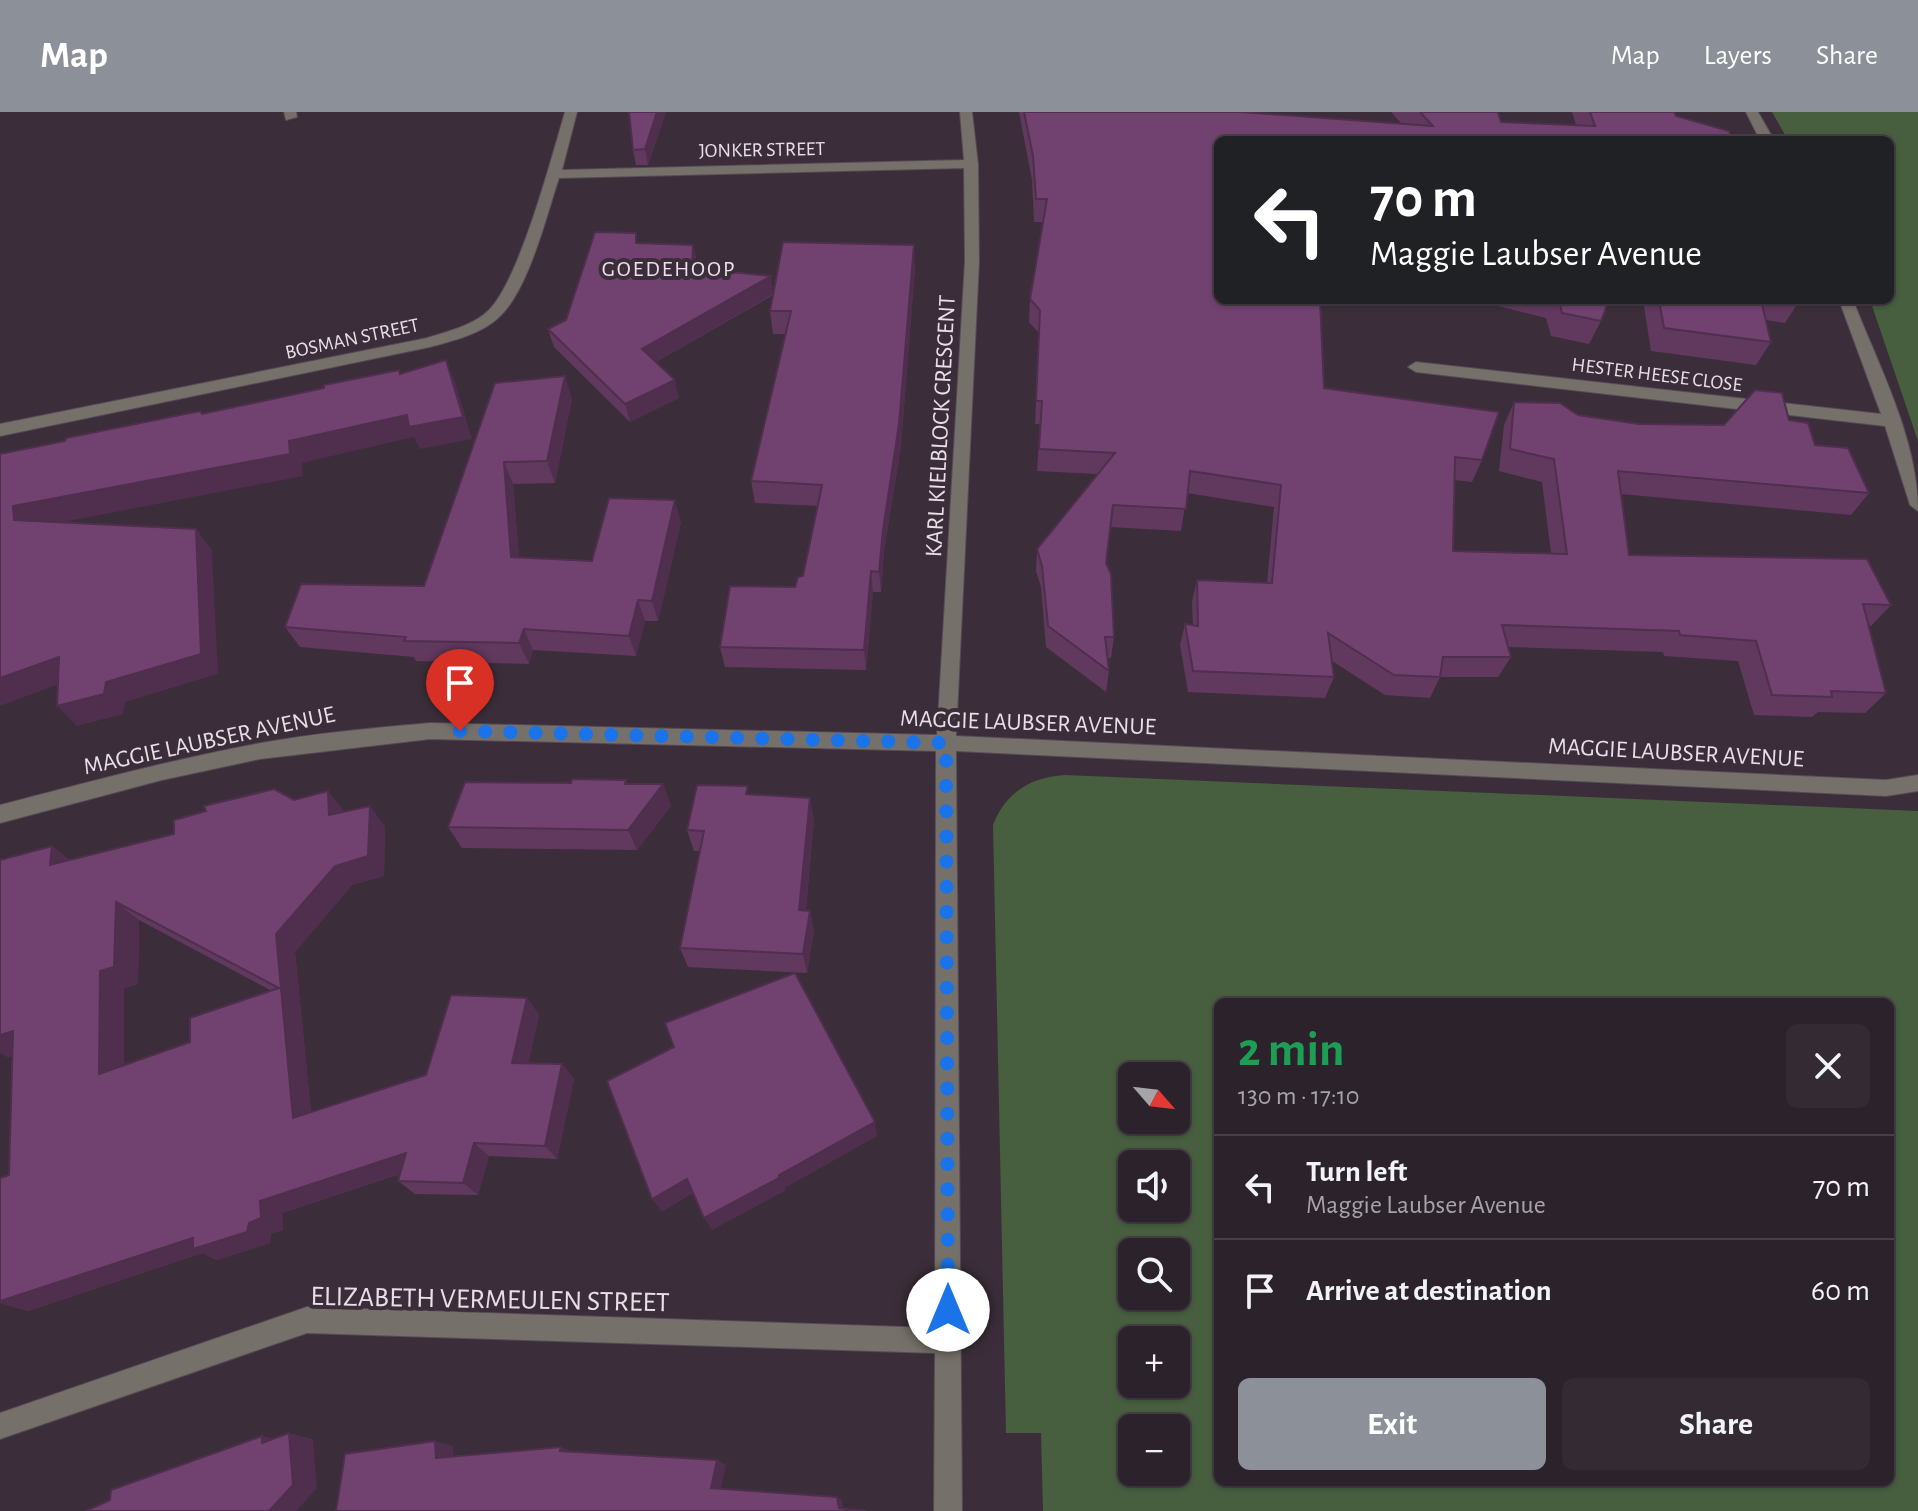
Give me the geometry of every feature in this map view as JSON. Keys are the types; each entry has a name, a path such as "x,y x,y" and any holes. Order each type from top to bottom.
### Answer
{"street":[{"name":"BOSMAN STREET","path":"0,430 430,342 474,327 492,316 510,296 554,174 571,112"},
{"name":"KARL KIELBLOCK CRESCENT","path":"948,1511 946,743 971,277 971,164 966,112"},
{"path":"1752,112 1765,136"},
{"name":"JONKER STREET","path":"554,174 971,164"},
{"path":"1848,304 1892,421 1918,505"},
{"name":"HESTER HEESE CLOSE","path":"1416,367 1892,421"},
{"name":"MAGGIE LAUBSER AVENUE","path":"0,814 163,771 261,751 346,738 430,731 946,743 1886,788 1918,783"},
{"name":"ELIZABETH VERMEULEN STREET","path":"0,1426 307,1320 948,1341"}],"green space":[{"path":"1772,112 1918,112 1918,441 1871,304 1894,304 1894,136 1786,136"},
{"path":"1065,775 1918,811 1918,1511 1043,1511 1041,1433 1006,1433 993,825 998,813 1013,795 1031,783"}],"building":[{"path":"629,112 657,112 645,149 633,150"},
{"path":"1024,112 1241,112 1433,126 1420,112 1498,112 1501,122 1595,126 1590,112 1674,112 1676,116 1729,131 1731,136 1214,136 1214,304 1320,304 1324,388 1499,412 1482,460 1455,457 1453,551 1567,554 1554,459 1510,449 1514,402 1560,403 1578,415 1639,424 1724,425 1755,390 1782,393 1789,420 1808,423 1815,445 1848,448 1869,493 1618,471 1629,555 1867,559 1891,605 1863,604 1886,693 1831,691 1832,697 1772,695 1756,641 1680,635 1679,631 1502,625 1511,657 1443,657 1440,677 1394,675 1328,633 1334,677 1193,671 1185,624 1198,626 1197,580 1272,583 1281,485 1190,471 1186,509 1113,505 1106,563 1111,574 1114,637 1105,637 1109,671 1048,626 1042,566 1037,549 1115,453 1039,449 1042,401 1036,401 1040,310 1030,299 1047,199 1036,199 1033,156"},
{"path":"595,232 636,233 636,243 693,245 692,268 771,276 642,349 675,380 625,404 548,329 566,320"},
{"path":"783,242 914,245 899,424 879,572 871,571 864,650 720,647 730,586 795,587 798,577 803,576 822,485 751,481 791,311 770,311"},
{"path":"1560,304 1607,304 1601,321 1562,313"},
{"path":"1660,304 1762,304 1771,342 1664,328"},
{"path":"446,360 463,417 409,427 407,415 289,441 290,454 13,506 14,520 196,529 201,654 106,682 104,694 57,706 59,657 0,678 0,454 200,411 202,414 399,370 400,374"},
{"path":"565,376 547,461 504,462 511,557 592,561 609,498 675,500 652,601 638,600 629,636 524,629 519,643 404,641 406,637 285,627 301,584 424,586 495,383"},
{"path":"572,779 663,784 628,830 448,827 465,782 571,783"},
{"path":"697,785 748,786 746,794 810,798 799,910 810,911 803,954 680,948 704,831 687,830"},
{"path":"274,789 294,800 328,791 329,815 370,806 368,856 335,866 276,934 293,1118 426,1075 451,995 527,998 512,1063 562,1064 545,1146 474,1143 463,1183 398,1181 406,1153 260,1201 261,1218 249,1223 247,1232 193,1249 193,1238 0,1301 0,1178 9,1175 13,1031 0,1035 0,860 52,846 50,865 174,834 174,820 206,811 204,806","holes":["116,902 279,988 190,1018 190,1042 99,1074 100,971 114,967"]},
{"path":"795,973 875,1122 704,1218 687,1179 652,1199 607,1081 674,1047 665,1023"},
{"path":"289,1433 293,1485 269,1511 86,1511 110,1500 111,1490 262,1436 262,1443"},
{"path":"435,1441 436,1458 561,1447 560,1451 717,1460 711,1488 837,1497 839,1508 866,1511 336,1511 345,1454"}],"district":[{"name":"GOEDEHOOP","path":"669,268"}],"route":[{"path":"460,731 946,743 948,1310"}]}
